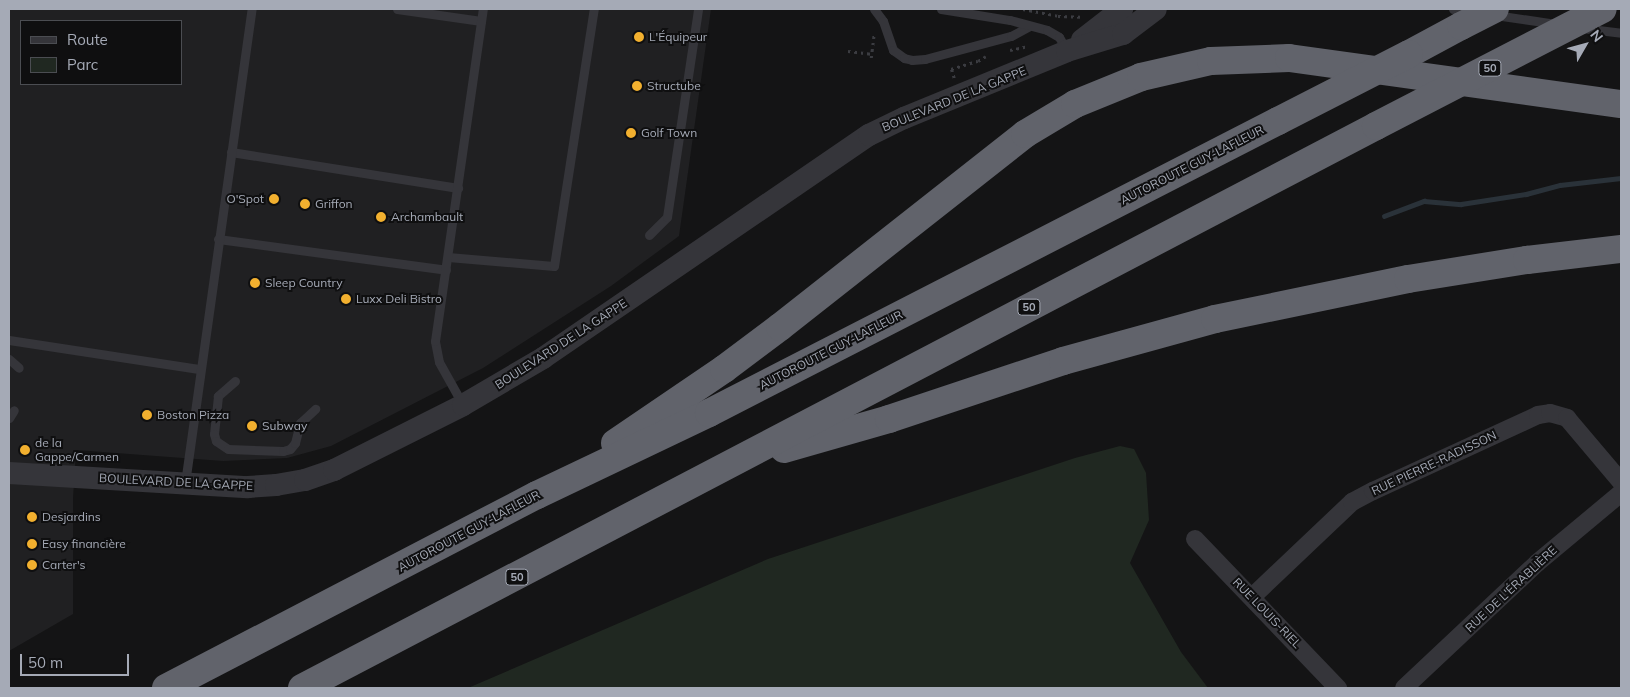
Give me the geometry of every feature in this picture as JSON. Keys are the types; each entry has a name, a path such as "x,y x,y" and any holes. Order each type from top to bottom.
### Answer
{"highway":[{"path":"1457,18 1491,9"},
{"name":"AUTOROUTE GUY-LAFLEUR","path":"166,688 537,495 708,413 1278,121 1457,18 1496,9"},
{"name":"50","path":"302,688 733,465 875,387 1604,9"},
{"path":"537,495 746,353 1025,134 1074,104 1128,82 1197,63 1236,59 1289,58 1621,104"},
{"path":"733,465 889,418 1063,361 1205,322 1358,288 1567,255 1621,249"}],"street":[{"name":"BOULEVARD DE LA GAPPE","path":"1067,52 1122,9"},
{"name":"BOULEVARD DE LA GAPPE","path":"9,473 262,486 305,480 351,462 462,405 577,337 869,135 904,118 1067,52 1123,34 1156,9"},
{"name":"RUE PIERRE-RADISSON","path":"1252,597 1352,502 1538,415 1550,413 1567,418 1621,482"},
{"name":"RUE DE L'ÉRABLIÈRE","path":"1404,688 1537,562 1621,493"},
{"name":"RUE LOUIS-RIEL","path":"1195,539 1338,688"}],"lane":[{"path":"185,483 252,9"},
{"path":"396,9 481,21"},
{"path":"462,405 439,362 435,347 483,9"},
{"path":"448,257 554,266 594,9"},
{"path":"649,235 666,217 698,9"},
{"path":"874,9 883,21 894,50 904,58 912,60 925,59 1011,36 1030,26"},
{"path":"941,9 1010,20 1056,34 1062,40 1067,52"},
{"path":"1457,18 1621,33"},
{"path":"231,152 458,188"},
{"path":"218,239 446,270"},
{"path":"9,340 200,368"},
{"path":"9,359 19,368"},
{"path":"235,381 218,396 214,434 216,441 228,449 283,451 290,449 295,443 300,423 315,409"},
{"path":"9,418 14,410"}],"path":[{"path":"1023,9 1058,16 1086,17"},
{"path":"871,58 875,25"},
{"path":"1003,51 1035,46"},
{"path":"848,51 871,54"},
{"path":"955,82 950,69 978,61 987,55"}],"shaded area":[{"path":"9,9 711,9 679,236 611,286 483,368 331,446 287,458 223,461 76,450 73,498 73,614 9,651"}],"green space":[{"path":"1120,446 1134,449 1146,473 1149,520 1130,563 1181,652 1208,688 468,688 768,559 1075,458"}],"waterway":[{"path":"1384,216 1424,201 1461,204 1526,194 1560,185 1621,178"}],"place":[{"name":"L'Équipeur","path":"639,37"},
{"name":"Structube","path":"637,86"},
{"name":"Golf Town","path":"631,133"},
{"name":"O'Spot","path":"274,199"},
{"name":"Griffon","path":"305,204"},
{"name":"Archambault","path":"381,217"},
{"name":"Sleep Country","path":"255,283"},
{"name":"Luxx Deli Bistro","path":"346,299"},
{"name":"Boston Pizza","path":"147,415"},
{"name":"Subway","path":"252,426"},
{"name":"de la Gappe/Carmen","path":"25,450"},
{"name":"Desjardins","path":"32,517"},
{"name":"Easy financière","path":"32,544"},
{"name":"Carter's","path":"32,565"}]}
